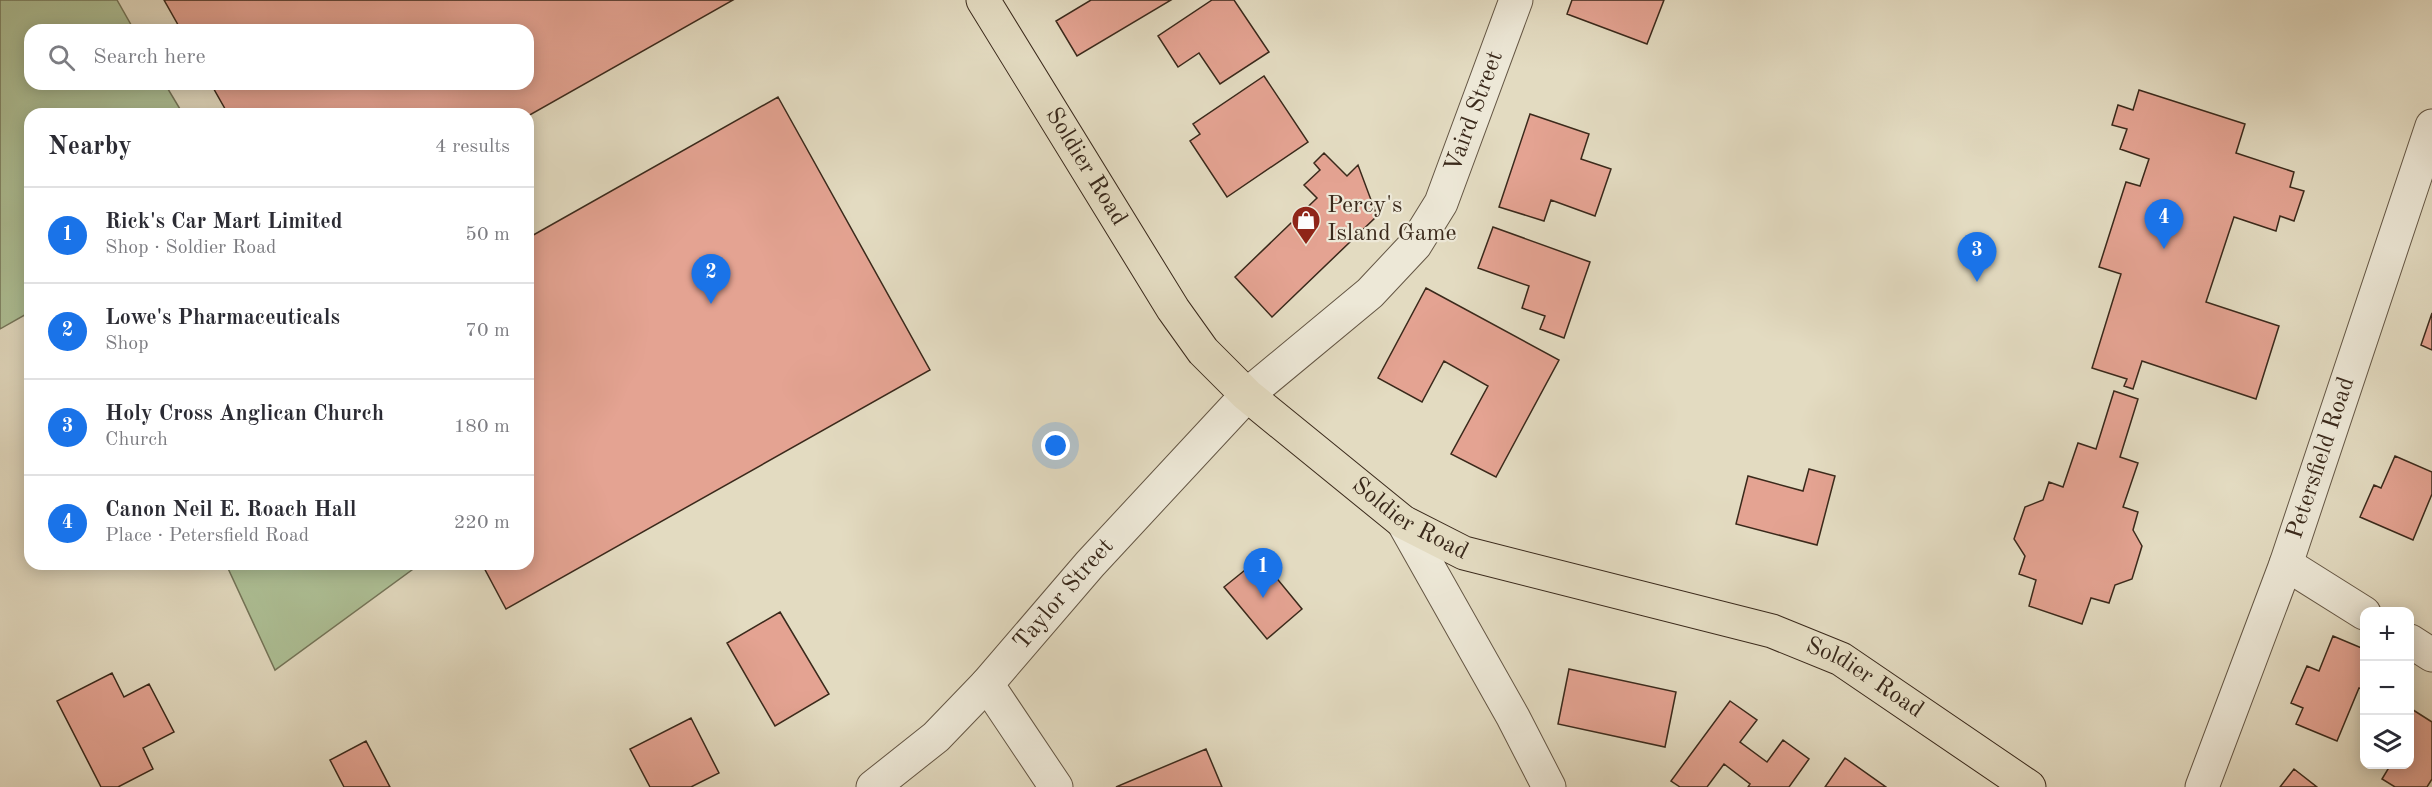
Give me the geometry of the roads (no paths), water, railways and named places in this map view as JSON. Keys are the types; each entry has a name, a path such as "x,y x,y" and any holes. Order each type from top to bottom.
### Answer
{"main road":[{"name":"Soldier Road","path":"984,0 1173,309 1203,351 1247,395 1403,522 1464,553 1772,631 1841,659 2030,787"}],"street":[{"name":"Vaird Street","path":"1247,395 1370,293 1415,245 1441,203 1516,0"},
{"name":"Petersfield Road","path":"2202,787 2423,188 2432,126"},
{"name":"Taylor Street","path":"873,787 936,737 987,684 1089,564 1247,395"},
{"path":"1403,522 1549,787"},
{"path":"2286,564 2360,610"},
{"path":"2414,644 2432,655"},
{"path":"987,684 1056,787"}],"place":[{"name":"Percy's Island Game","path":"1306,246"},
{"name":"Canon Neil E. Roach Hall","path":"2164,249"},
{"name":"Holy Cross Anglican Church","path":"1977,282"},
{"name":"Lowe's Pharmaceuticals","path":"711,304"},
{"name":"Rick's Car Mart Limited","path":"1263,598"}]}
